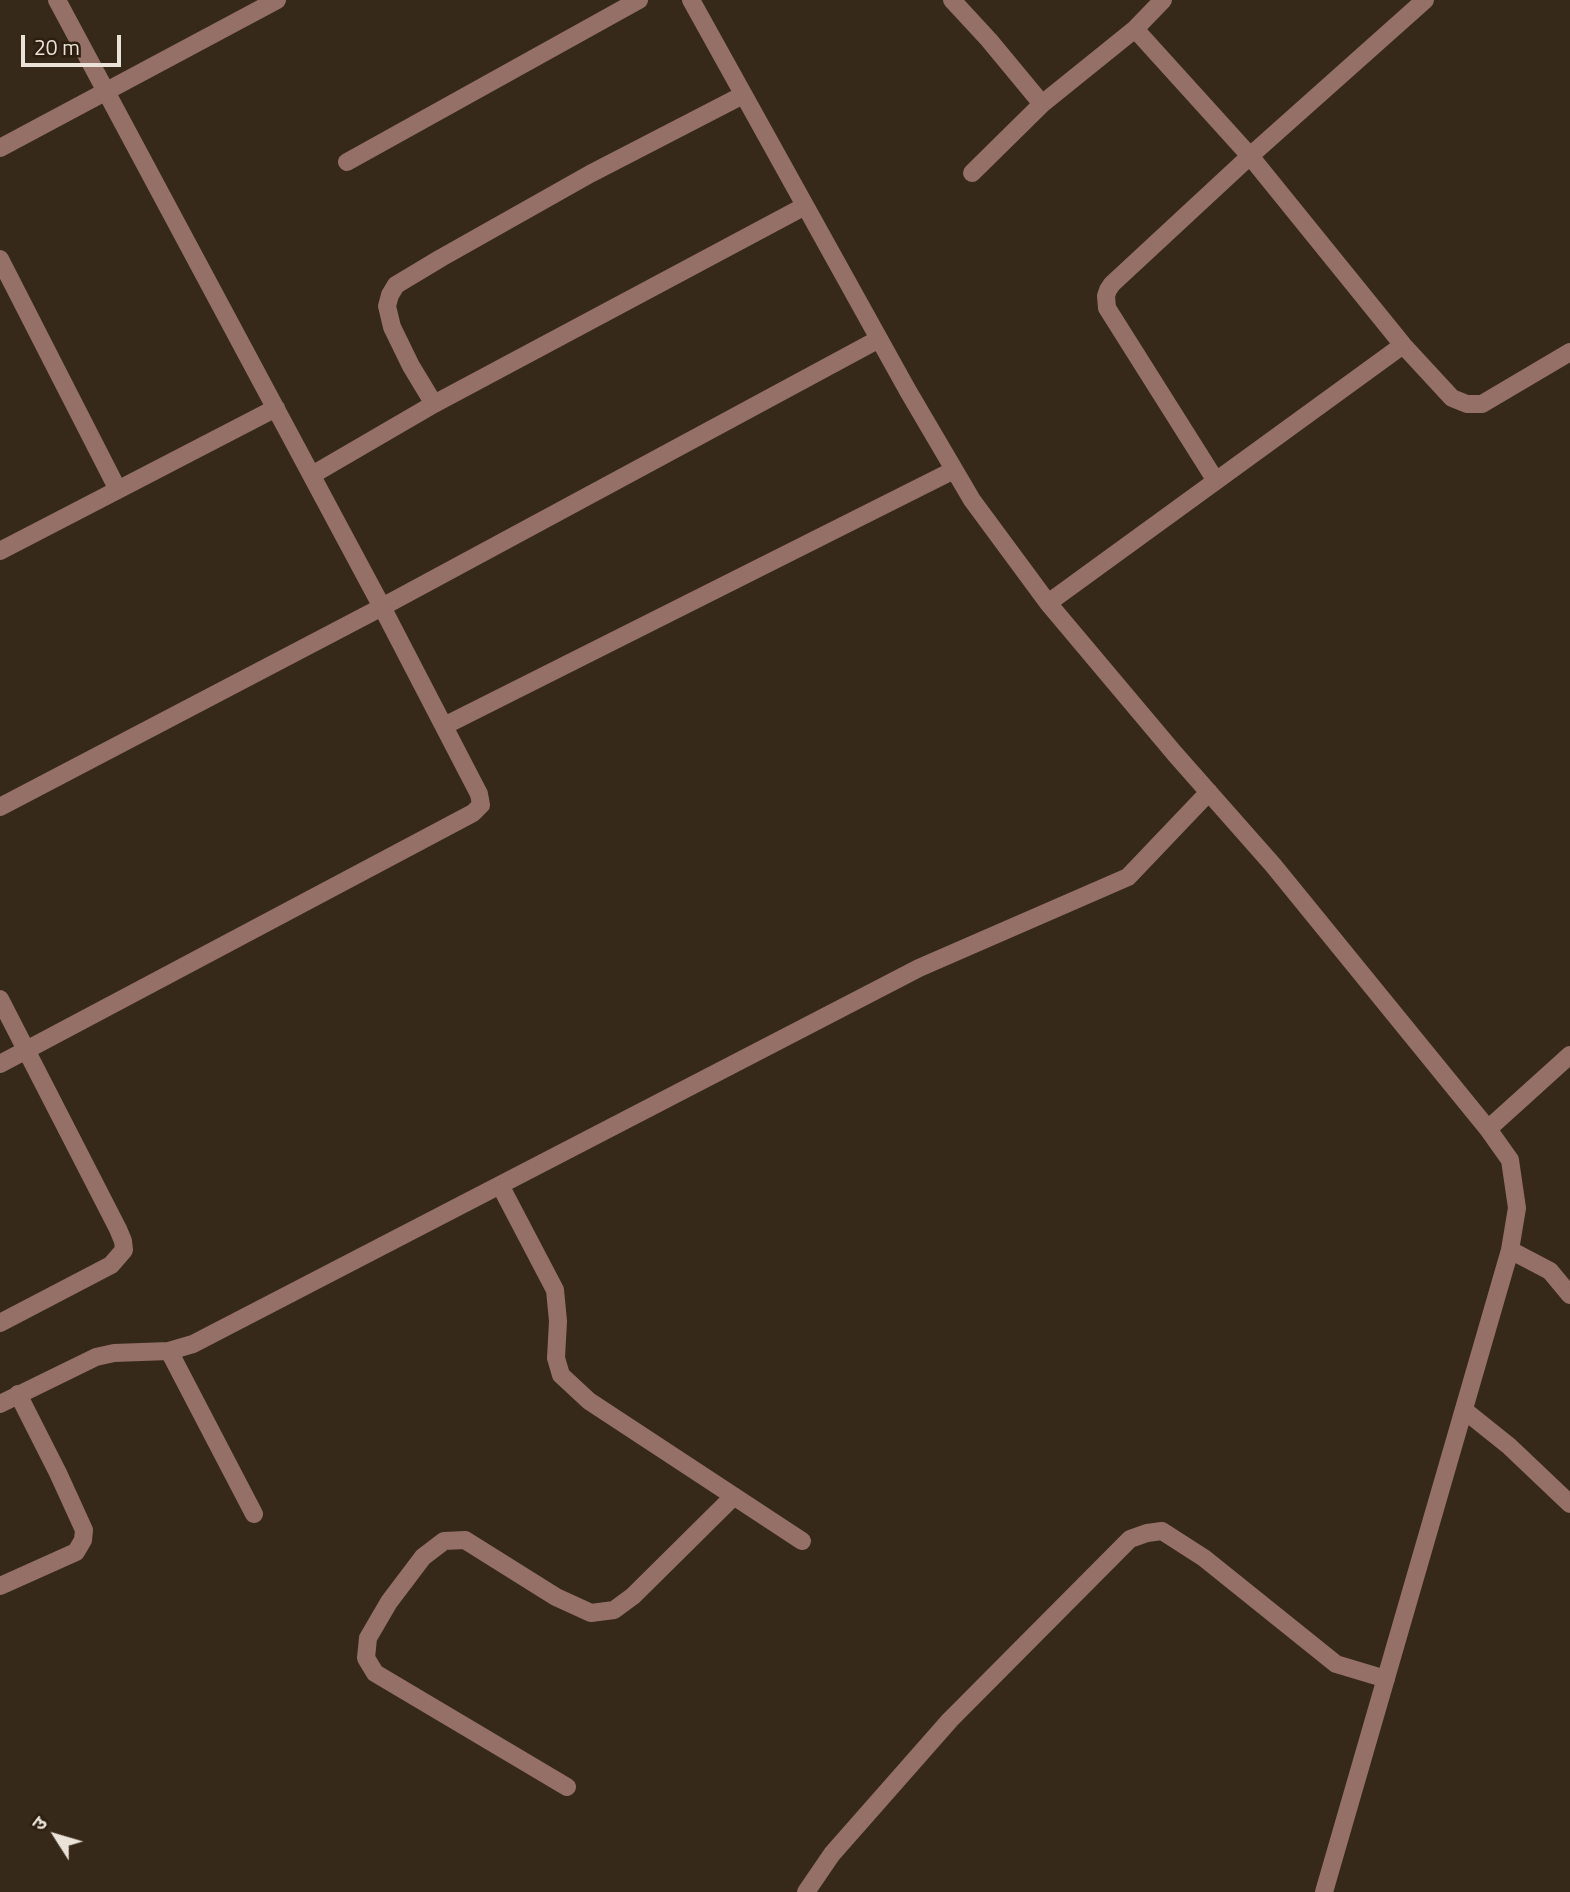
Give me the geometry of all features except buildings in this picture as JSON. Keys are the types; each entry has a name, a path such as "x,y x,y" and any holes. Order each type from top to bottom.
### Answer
{"street":[{"path":"0,1064 478,810 481,804 480,794 382,607 57,0"},
{"path":"0,148 277,0"},
{"path":"347,162 639,0"},
{"path":"691,0 879,339 972,500 1048,603 1174,754 1273,865 1488,1129 1510,1160 1517,1208 1510,1250 1324,1892"},
{"path":"952,0 1042,104"},
{"path":"1216,481 1107,308 1106,296 1112,284 1425,0"},
{"path":"972,173 1042,104 1135,29 1161,1"},
{"path":"1135,29 1250,156 1403,345 1452,398 1459,402 1482,404 1570,352"},
{"path":"434,404 392,327 387,306 397,285 590,174 743,95"},
{"path":"312,475 434,404 805,206"},
{"path":"0,260 118,490"},
{"path":"0,807 382,607 879,339"},
{"path":"1048,603 1403,345"},
{"path":"0,551 276,408"},
{"path":"444,726 954,470"},
{"path":"0,1404 96,1357 114,1353 169,1351 193,1345 919,968 1128,877 1209,792"},
{"path":"0,999 118,1229 124,1250 111,1265 0,1323"},
{"path":"1488,1129 1570,1055"},
{"path":"500,1185 555,1290 558,1321 555,1358 561,1375 589,1401 802,1541"},
{"path":"1510,1250 1550,1271 1570,1295"},
{"path":"169,1351 254,1514"},
{"path":"0,1586 76,1552 83,1540 84,1530 18,1394"},
{"path":"1464,1410 1508,1446 1570,1504"},
{"path":"567,1787 375,1673 366,1658 369,1638 375,1626 422,1556 444,1541 464,1539 556,1597 591,1614 614,1610 633,1596 733,1496"},
{"path":"806,1892 832,1854 950,1720 1130,1539 1162,1531 1204,1558 1336,1664 1386,1679"}]}
